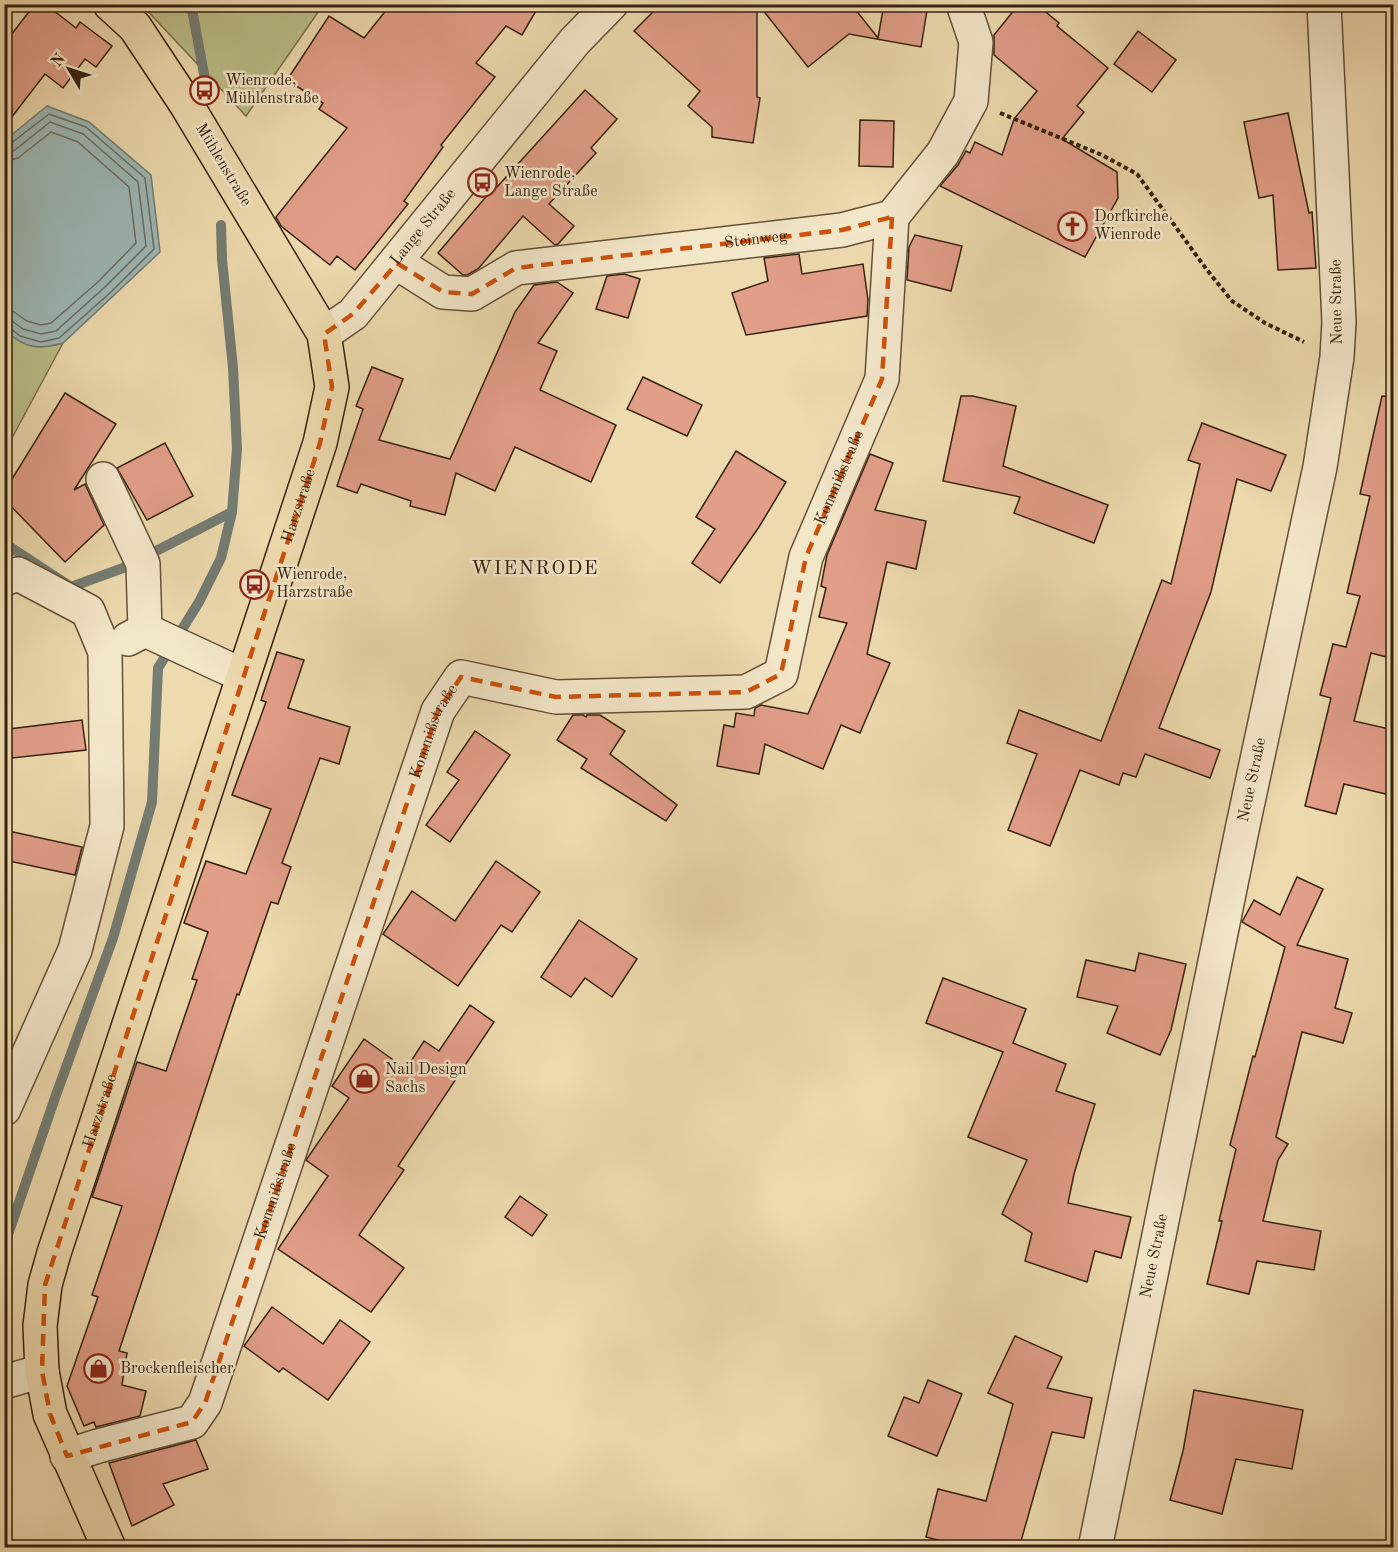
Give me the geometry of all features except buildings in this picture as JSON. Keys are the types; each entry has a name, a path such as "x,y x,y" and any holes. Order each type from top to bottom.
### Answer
{"main road":[{"name":"Mühlenstraße","path":"110,4 135,27 186,104 324,333"},
{"name":"Harzstraße","path":"109,1548 50,1414 42,1371 40,1326 45,1285 242,675 320,443 332,387 324,333"}],"street":[{"name":"Lange Straße","path":"324,333 353,314 397,263 575,41 611,4"},
{"path":"892,218 943,153 971,101 976,42 963,4"},
{"name":"Neue Straße","path":"1095,1548 1246,813 1320,467 1337,357 1339,321 1324,4"},
{"name":"Steinweg","path":"397,263 443,292 472,294 516,268 842,230 892,218"},
{"name":"Kommißstraße","path":"67,1456 192,1422 205,1403 438,711 461,677 556,697 746,692 781,674 806,557 882,379 892,218"},
{"path":"104,479 139,556 151,632"},
{"path":"4,579 18,574 88,611 105,652 107,826 75,950 4,1109"},
{"path":"151,632 242,675"},
{"path":"105,652 151,632"},
{"path":"4,1382 42,1371"}],"path":[{"path":"971,101 1102,155 1137,174 1232,301 1264,323 1337,357"}],"highlighted area":[{"path":"892,217 882,379 806,557 781,674 746,692 556,697 461,677 438,711 205,1403 192,1422 67,1456 50,1414 42,1371 45,1285 320,443 332,387 324,334 353,314 397,263 443,292 472,294 516,268 842,230"}],"green space":[{"path":"142,5 323,5 246,116"},
{"path":"5,331 19,341 32,346 63,343 5,451"}],"water":[{"path":"47,106 89,122 151,175 160,252 63,343 39,347 19,341 5,331 4,141"}],"waterway":[{"path":"191,4 206,85"},
{"path":"4,1246 113,938 152,802 158,668 199,602 221,558 232,512 237,449 221,225"},
{"path":"4,543 71,587 123,568 232,512"}],"place":[{"name":"Wienrode, Mühlenstraße","path":"204,90"},
{"name":"Wienrode, Lange Straße","path":"483,183"},
{"name":"Dorfkirche Wienrode","path":"1073,226"},
{"name":"Wienrode, Harzstraße","path":"255,584"},
{"name":"Nail Design Sachs","path":"364,1079"},
{"name":"Brockenfleischer","path":"99,1369"}],"district":[{"name":"WIENRODE","path":"535,569"}]}
